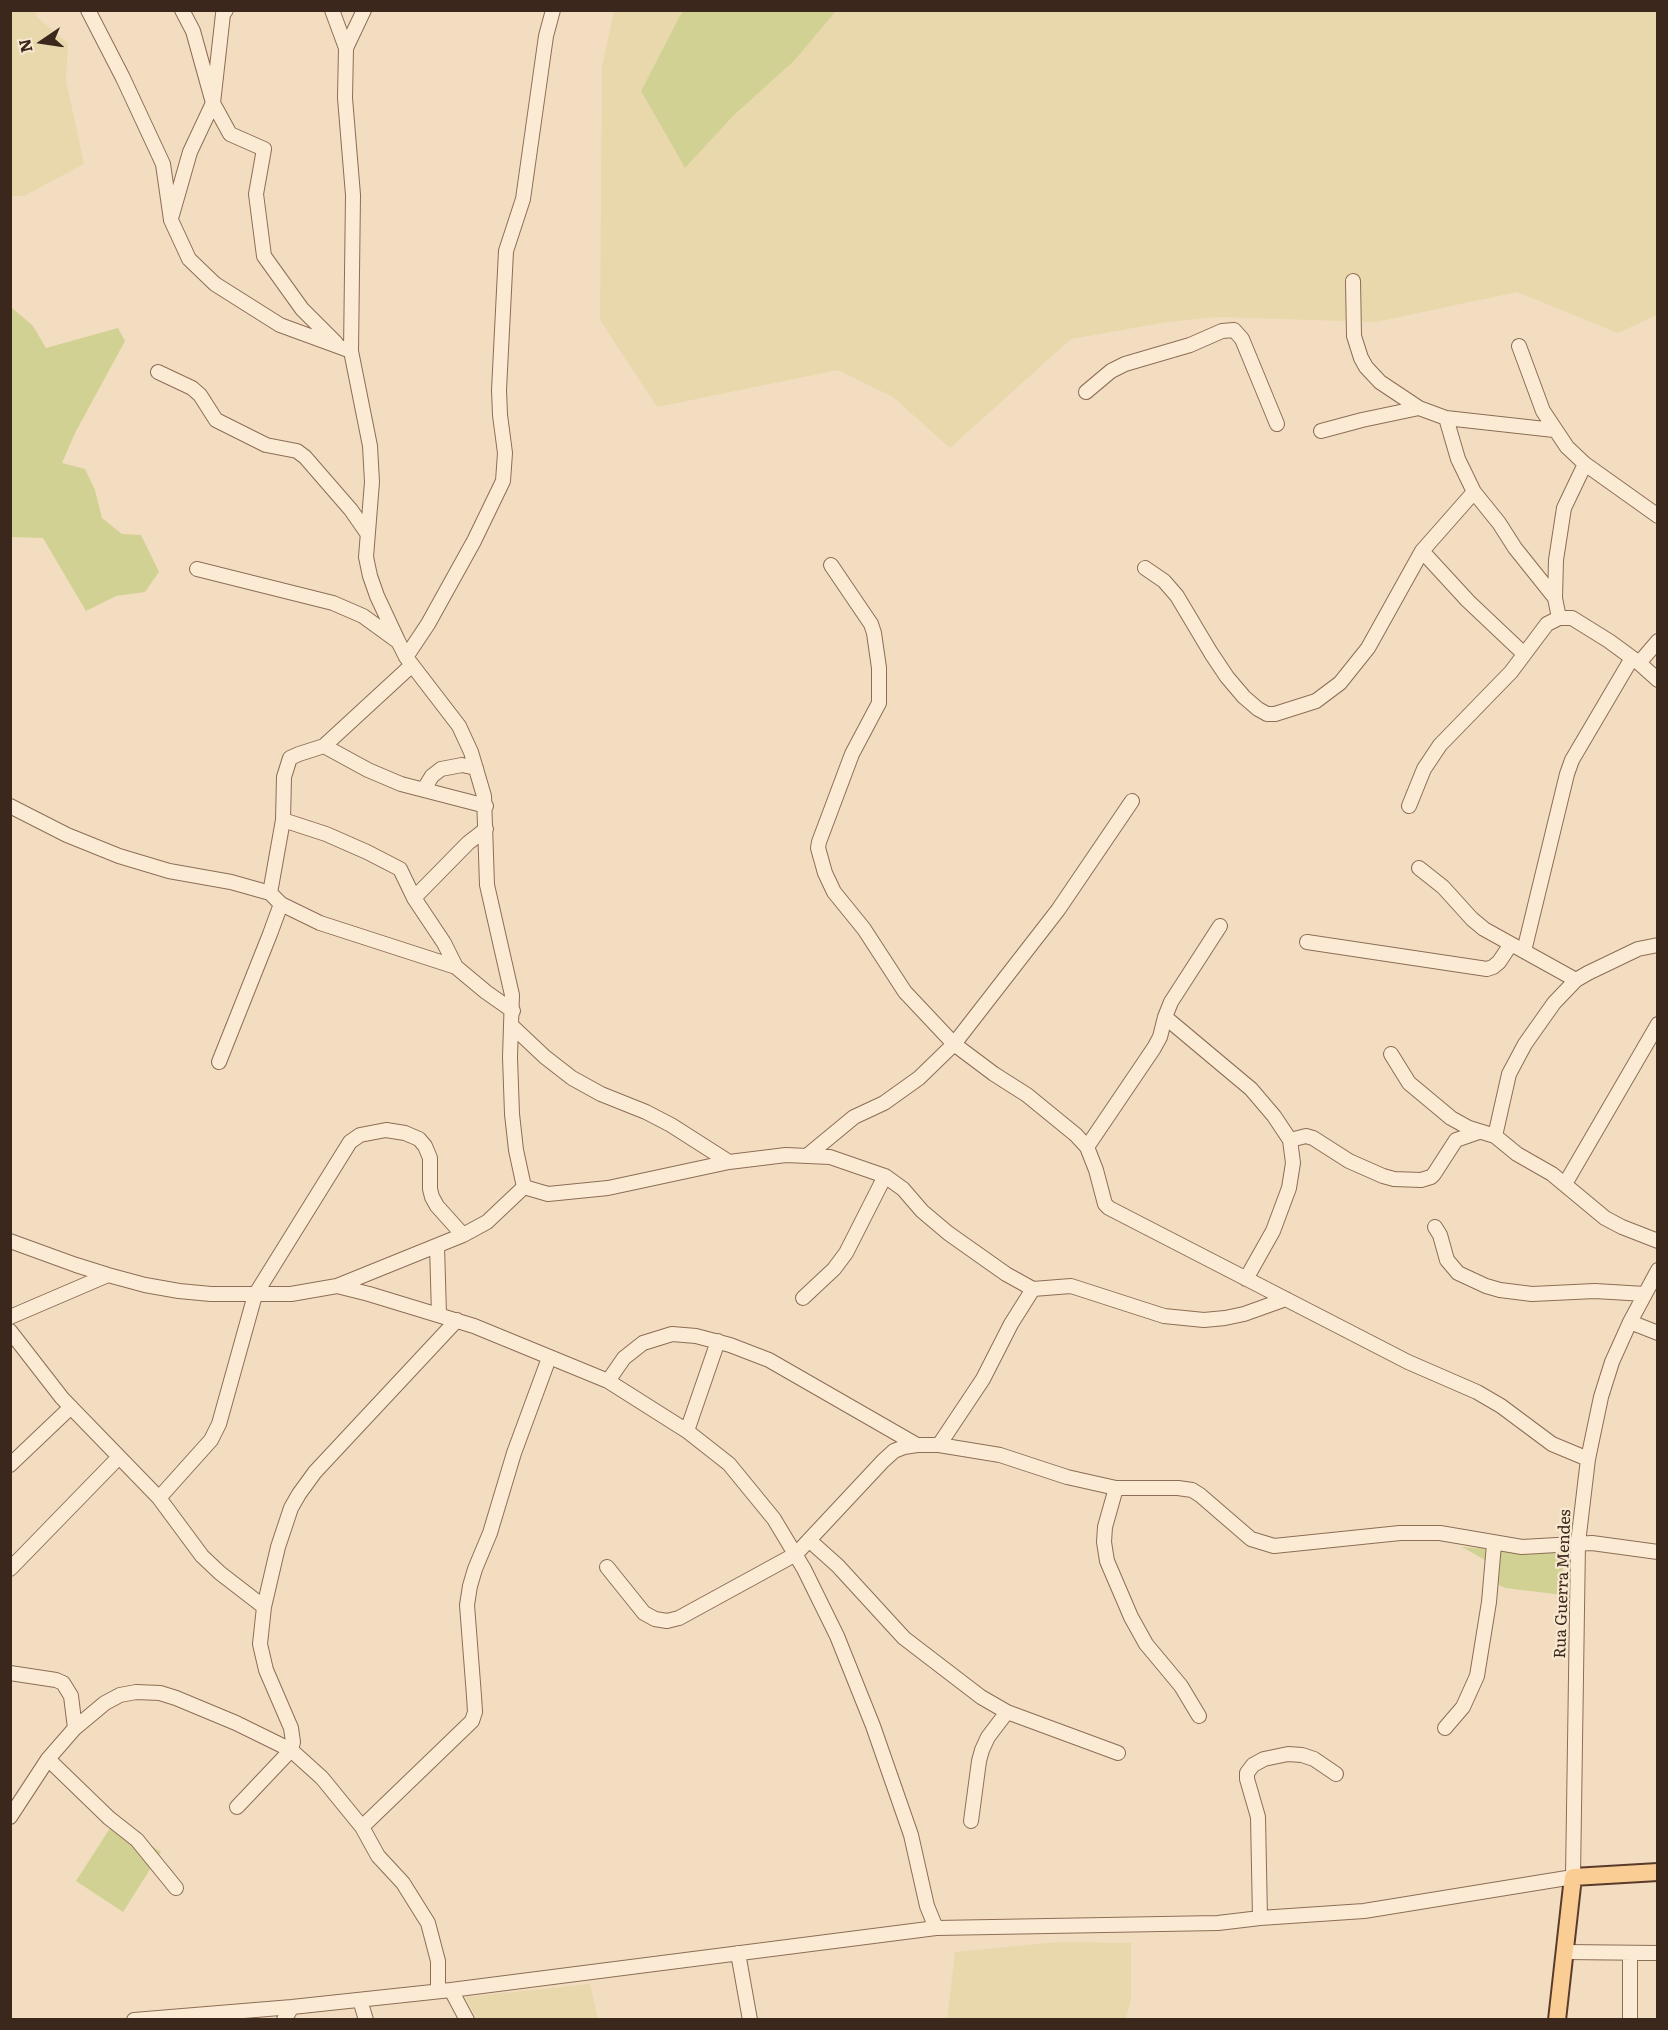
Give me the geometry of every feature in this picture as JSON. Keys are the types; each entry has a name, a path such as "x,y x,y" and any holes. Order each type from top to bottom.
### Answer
{"main road":[{"path":"1557,2019 1573,1877 1658,1872"}],"street":[{"path":"88,10 163,164 171,220 189,259 215,284 280,325 345,349"},
{"path":"182,10 193,31 213,103 230,134 264,149 256,194 264,256 303,309 345,349"},
{"path":"171,220 190,152 213,103 223,14 226,10"},
{"path":"332,10 346,48 345,98 353,195 345,349 370,446 372,482 366,557 370,576 409,661 459,726 471,752 486,806 488,885 511,988 510,1057 513,1132 524,1187"},
{"path":"346,48 364,10"},
{"path":"270,893 283,820 284,777 290,758 324,746 409,661 489,513 503,481 505,453 500,415 499,379 506,251 523,198 546,36 553,10"},
{"path":"1353,281 1354,336 1366,367 1380,382 1419,408 1446,418 1554,430"},
{"path":"1086,392 1111,371 1125,364 1234,330 1242,339 1277,424"},
{"path":"1519,346 1543,411 1567,447 1585,464 1658,516"},
{"path":"158,372 192,388 200,395 216,420 266,445 297,451 305,457 351,510 367,533"},
{"path":"1321,431 1419,408"},
{"path":"1446,418 1458,459 1474,492 1555,598"},
{"path":"1559,618 1555,598 1556,560 1564,508 1585,464"},
{"path":"1145,568 1164,581 1177,596 1211,653 1244,697 1267,714 1275,714 1316,701 1340,683 1368,648 1422,551 1474,492"},
{"path":"1422,551 1468,601 1523,653"},
{"path":"831,565 871,624 878,655 879,702 852,754 819,842 821,861 834,892 864,929 905,992 954,1044 975,1062 1026,1095 1076,1135 1087,1147 1105,1204 1109,1208 1408,1362 1478,1392 1552,1444 1588,1459"},
{"path":"196,569 333,603 363,616 398,641"},
{"path":"1409,806 1431,755 1496,689 1547,624 1559,618 1572,618 1636,660 1658,680"},
{"path":"1524,951 1567,774 1580,744 1636,660 1658,641"},
{"path":"324,746 368,770 401,784 486,806"},
{"path":"424,789 432,776 441,769 462,765 476,768"},
{"path":"808,1155 854,1117 884,1103 919,1078 954,1044 1058,910 1132,801"},
{"path":"10,806 67,835 119,856 270,893 281,904 320,923 456,967 512,1018 545,1057 572,1078 601,1094 671,1125 729,1162"},
{"path":"283,820 326,834 400,869 414,898 444,943 456,967"},
{"path":"414,898 468,843 486,829"},
{"path":"1419,868 1443,886 1472,919 1511,945 1576,980"},
{"path":"219,1062 281,904"},
{"path":"1087,1147 1154,1048 1160,1037 1171,1002 1220,926"},
{"path":"1307,942 1487,969 1500,962 1511,945"},
{"path":"1488,1133 1516,1060 1554,1003 1576,980 1638,949 1658,945"},
{"path":"1165,1017 1251,1089 1274,1116 1290,1140 1293,1163 1289,1188 1277,1222 1246,1279"},
{"path":"1565,1184 1658,1024"},
{"path":"1391,1054 1402,1075 1417,1090 1463,1125 1488,1133 1517,1154 1552,1174 1605,1218 1658,1240"},
{"path":"159,1498 207,1445 219,1424 255,1295 350,1142 360,1134 386,1130 405,1133 419,1139 430,1158 432,1197 437,1206 463,1235"},
{"path":"1290,1140 1313,1138 1349,1161 1383,1176 1394,1179 1421,1180 1434,1174 1456,1140 1488,1133"},
{"path":"524,1187 548,1194 608,1188 729,1162 786,1155 830,1157 885,1176 903,1189 922,1211 948,1233 1006,1274 1033,1289 1071,1286 1164,1316 1204,1320 1244,1314 1286,1299"},
{"path":"803,1298 834,1269 846,1253 885,1176"},
{"path":"10,1241 108,1275 179,1292 291,1294 337,1286 463,1235 487,1222 524,1187"},
{"path":"1435,1227 1440,1235 1447,1260 1458,1273 1486,1286 1532,1294 1595,1292 1645,1294"},
{"path":"437,1246 439,1314"},
{"name":"Rua Guerra Mendes","path":"1573,1877 1578,1544 1588,1459 1601,1397 1612,1362 1658,1270"},
{"path":"10,1317 108,1275"},
{"path":"337,1286 457,1320 608,1381 687,1431 729,1464 774,1519 796,1554 837,1636 873,1726 911,1836 927,1906 936,1928"},
{"path":"939,1445 983,1379 1011,1324 1033,1289"},
{"path":"237,1807 291,1750 293,1736 271,1685 260,1644 264,1607 286,1521 299,1494 315,1472 457,1320"},
{"path":"1630,1322 1658,1333"},
{"path":"10,1331 71,1407 159,1498 207,1561 264,1607"},
{"path":"608,1381 633,1349 651,1340 680,1333 718,1341 769,1360 917,1444"},
{"path":"687,1431 718,1341"},
{"path":"362,1827 472,1721 475,1712 467,1605 470,1586 490,1533 514,1453 549,1358"},
{"path":"10,1466 71,1407"},
{"path":"608,1567 644,1613 655,1619 667,1621 679,1618 796,1554 883,1461 894,1451 917,1444 939,1445 1000,1455 1067,1477 1116,1488 1178,1488 1192,1491 1200,1495 1251,1539 1274,1546 1400,1533 1440,1533 1522,1547 1593,1543 1658,1552"},
{"path":"10,1569 119,1457"},
{"path":"1116,1488 1104,1542 1107,1561 1131,1617 1146,1644 1181,1686 1198,1716"},
{"path":"809,1540 838,1566 904,1638 981,1697 1007,1712 1118,1753"},
{"path":"1445,1728 1467,1700 1477,1676 1489,1602 1494,1544"},
{"path":"10,1673 57,1680 63,1683 71,1696 75,1728"},
{"path":"10,1818 48,1759 75,1728 105,1703 120,1695 136,1692 160,1693 236,1723 291,1750 322,1778 362,1827 378,1856 403,1883 428,1923 444,1990 467,2019"},
{"path":"971,1821 982,1750 988,1737 1007,1712"},
{"path":"1260,1918 1258,1817 1246,1779 1247,1773 1252,1766 1264,1760 1288,1754 1314,1759 1336,1774"},
{"path":"48,1759 109,1818 137,1840 176,1888"},
{"path":"134,2019 360,2000 936,1928 1218,1923 1364,1911 1573,1877"},
{"path":"1565,1952 1658,1953"},
{"path":"738,1953 750,2019"},
{"path":"1630,1953 1630,2019"},
{"path":"360,2000 366,2019"},
{"path":"284,2019 292,2007"}],"shaded area":[{"path":"11,10 34,11 38,18 68,43 66,80 84,164 24,196 11,196"},
{"path":"614,11 683,11 641,91 685,168 734,115 794,61 836,11 1657,11 1657,315 1618,333 1517,292 1376,322 1216,317 1167,322 1071,339 950,448 893,397 838,370 657,407 600,320 602,66"},
{"path":"1058,1942 1131,1943 1131,1999 1126,2019 947,2019 955,1952"},
{"path":"590,1984 598,2019 477,2019 465,1997"}],"green space":[{"path":"683,10 836,11 794,61 734,115 685,168 641,91"},
{"path":"11,307 33,326 46,348 118,328 125,341 75,433 62,463 85,469 95,490 102,518 122,534 141,535 159,572 145,592 116,596 86,611 43,538 11,537"},
{"path":"1462,1547 1563,1553 1563,1595 1505,1588 1488,1579 1485,1560"},
{"path":"114,1822 161,1852 123,1912 76,1881"}]}
